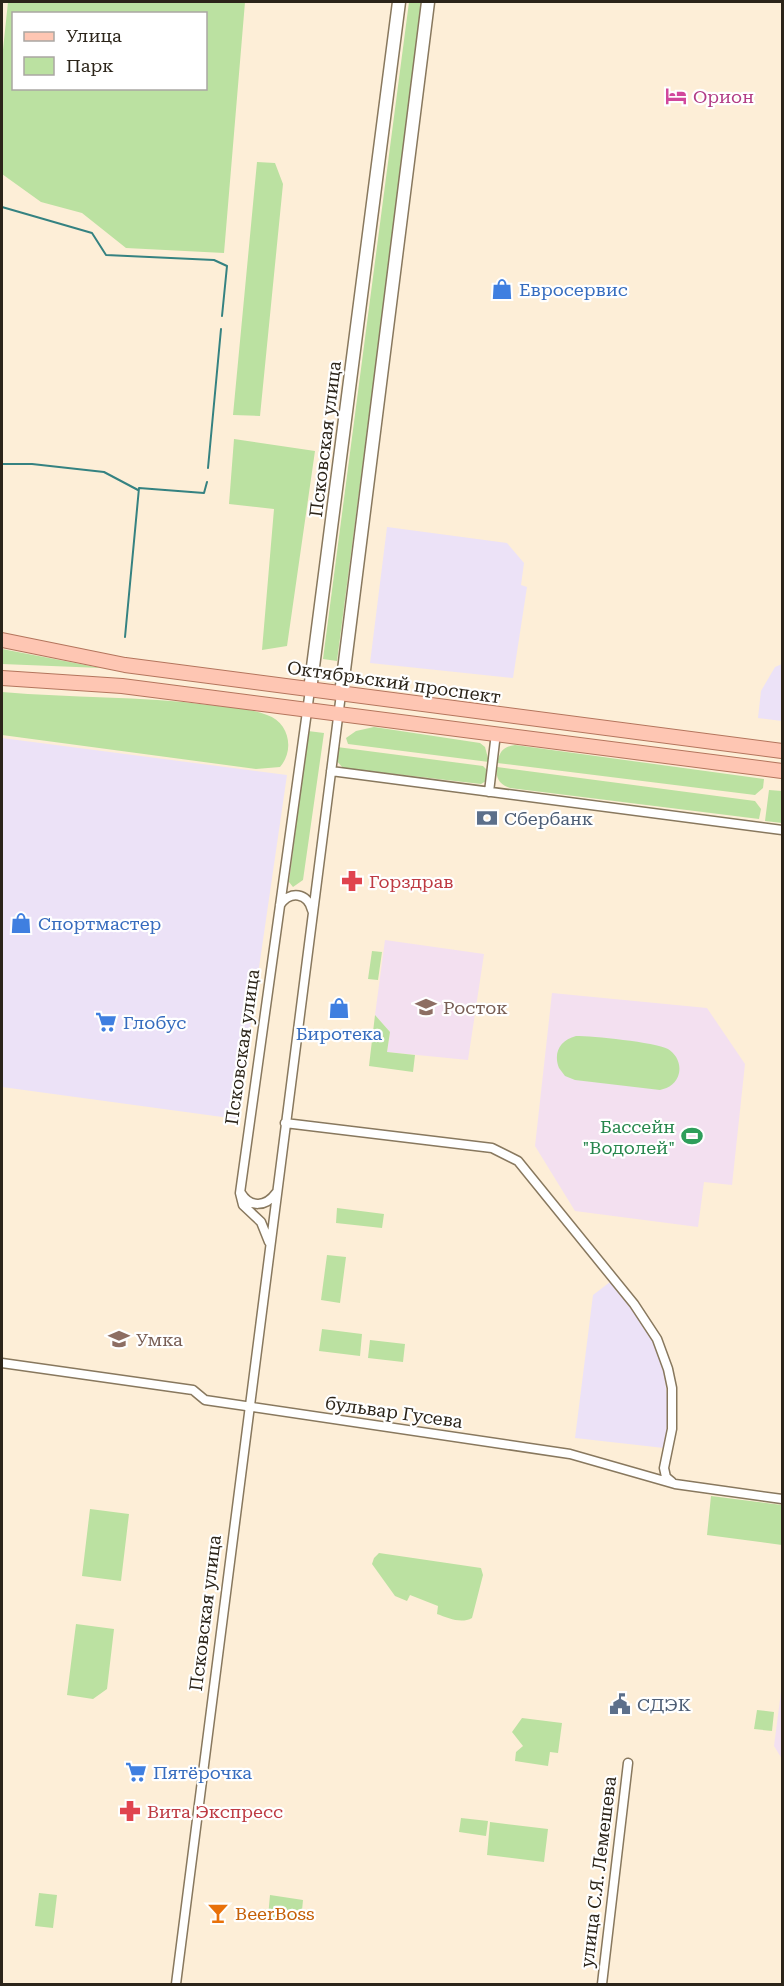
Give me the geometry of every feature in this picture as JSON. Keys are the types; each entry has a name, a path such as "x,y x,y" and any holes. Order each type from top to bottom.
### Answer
{"main road":[{"name":"Псковская улица","path":"310,690 399,2"},
{"name":"Псковская улица","path":"341,694 428,2"},
{"name":"Октябрьский проспект","path":"2,640 125,665 783,751"},
{"name":"Октябрьский проспект","path":"2,678 122,686 783,771"}],"street":[{"name":"Псковская улица","path":"240,1193 310,690"},
{"name":"Псковская улица","path":"176,1984 341,694"},
{"path":"489,792 496,733"},
{"path":"331,771 783,830"},
{"path":"283,880 290,890 302,893 311,889 316,880"},
{"path":"280,905 287,897 299,895 308,900 312,912"},
{"path":"285,1123 492,1148 518,1161 639,1310 657,1339 668,1369 673,1400 672,1428 664,1471 668,1479 675,1484"},
{"path":"240,1193 249,1202 260,1204 270,1201 277,1193"},
{"path":"240,1193 243,1205 261,1222 270,1246"},
{"name":"бульвар Гусева","path":"2,1363 193,1390 205,1400 570,1454 675,1484 783,1499"},
{"name":"улица С.Я. Лемешева","path":"602,1984 628,1763"}],"shaded area":[{"path":"387,527 507,543 524,563 521,585 527,587 513,678 370,663"},
{"path":"782,664 782,721 758,718 761,691 775,667"},
{"path":"2,738 287,775 237,1119 2,1087"},
{"name":"Росток","path":"385,940 484,954 468,1060 387,1052 390,1032 375,1015"},
{"path":"552,993 707,1008 745,1064 732,1185 704,1182 698,1227 575,1211 535,1146"},
{"path":"610,1282 642,1322 657,1349 664,1372 669,1411 664,1448 575,1438 593,1295"},
{"path":"782,1684 782,1759 774,1746"}],"green space":[{"path":"8,2 245,2 224,253 126,248 82,213 41,202 2,174 2,59"},
{"path":"409,2 423,2 337,661 323,659"},
{"path":"257,162 275,163 283,184 260,416 233,415"},
{"path":"234,439 315,451 287,646 262,650 274,509 229,504"},
{"path":"2,649 101,668 2,664"},
{"path":"2,692 157,700 253,711 274,719 285,730 287,753 280,767 256,769 2,735"},
{"path":"374,727 480,743 485,747 489,762 348,744 346,738 356,731"},
{"path":"308,731 324,733 303,880 293,887 289,882"},
{"path":"515,745 764,779 763,788 755,795 497,763 503,750"},
{"path":"337,747 483,766 487,770 486,781 481,784 343,768 335,759"},
{"path":"497,767 755,801 761,809 759,819 510,788 499,780"},
{"path":"769,790 782,791 782,823 765,821"},
{"path":"372,951 382,952 378,980 368,979"},
{"path":"375,1015 390,1032 387,1052 415,1055 413,1072 369,1066"},
{"path":"576,1036 609,1038 661,1046 676,1056 679,1062 678,1077 672,1085 660,1090 575,1080 565,1076 557,1062 559,1048 570,1038"},
{"path":"337,1208 384,1214 382,1228 336,1223"},
{"path":"327,1255 346,1257 340,1303 321,1300"},
{"path":"322,1329 362,1334 360,1356 319,1351"},
{"path":"370,1340 405,1344 403,1362 368,1358"},
{"path":"711,1496 782,1505 782,1545 707,1535"},
{"path":"90,1509 129,1514 121,1581 82,1576"},
{"path":"379,1553 481,1568 483,1575 472,1618 468,1620 450,1619 437,1614 438,1606 410,1595 407,1601 395,1596 372,1564"},
{"path":"76,1624 114,1629 107,1689 93,1699 67,1695"},
{"path":"757,1710 774,1712 772,1731 754,1729"},
{"path":"522,1718 562,1723 558,1753 550,1752 548,1766 515,1761 516,1752 523,1746 512,1732"},
{"path":"461,1818 488,1821 486,1836 459,1832"},
{"path":"490,1822 548,1829 544,1862 487,1855"},
{"path":"39,1893 57,1895 53,1928 35,1926"},
{"path":"270,1895 303,1900 301,1921 268,1917"}],"waterway":[{"path":"2,207 92,233 106,255 214,260 227,266 222,316"},
{"path":"208,468 221,329"},
{"path":"2,464 32,464 104,472 138,490"},
{"path":"125,637 139,488 204,493 207,482"}],"place":[{"name":"Орион","path":"676,96"},
{"name":"Евросервис","path":"502,289"},
{"name":"Сбербанк","path":"487,818"},
{"name":"Горздрав","path":"352,881"},
{"name":"Спортмастер","path":"21,923"},
{"name":"Росток","path":"426,1007"},
{"name":"Биротека","path":"339,1008"},
{"name":"Глобус","path":"106,1022"},
{"name":"Бассейн \"Водолей\"","path":"692,1136"},
{"name":"Умка","path":"119,1339"},
{"name":"СДЭК","path":"620,1704"},
{"name":"Пятёрочка","path":"136,1772"},
{"name":"Вита Экспресс","path":"130,1811"},
{"name":"BeerBoss","path":"218,1913"}]}
